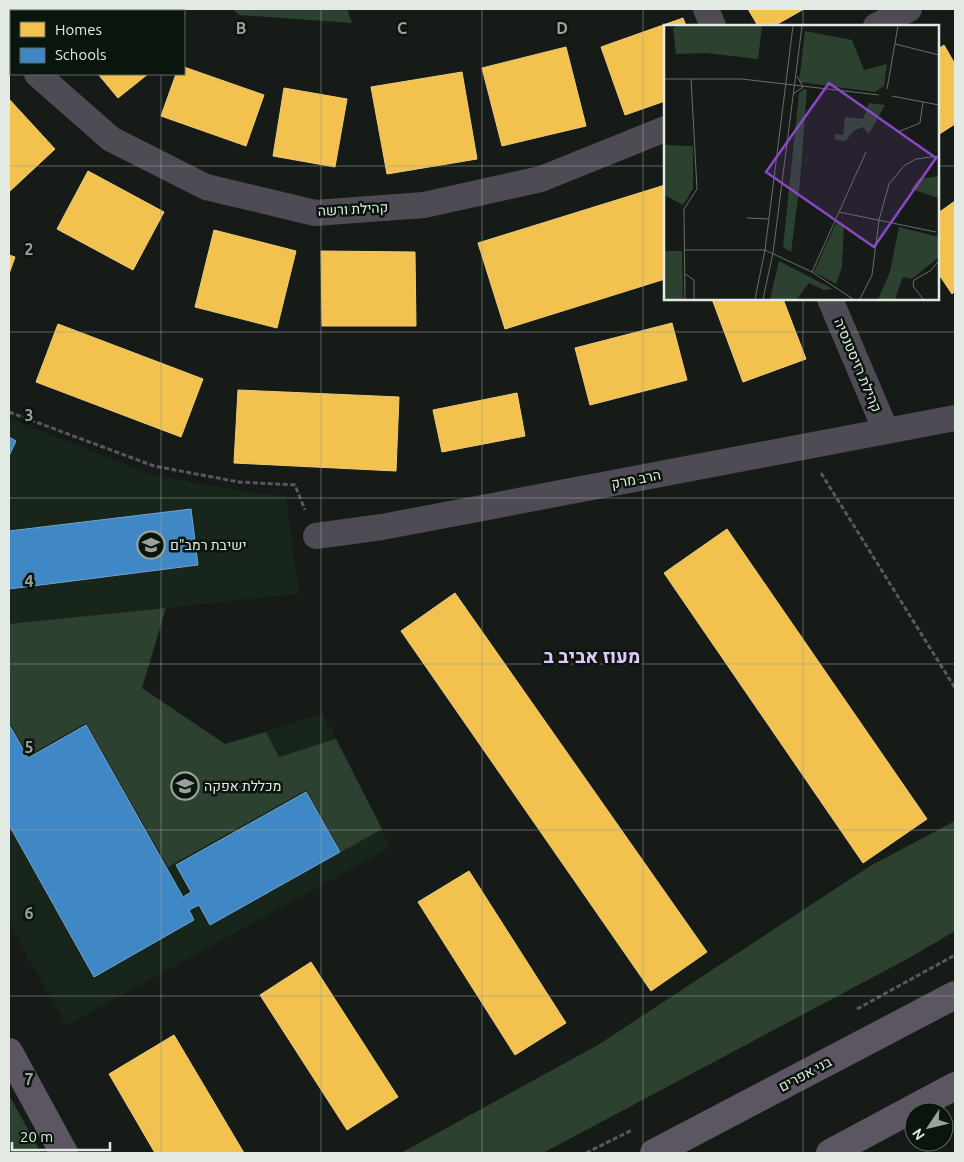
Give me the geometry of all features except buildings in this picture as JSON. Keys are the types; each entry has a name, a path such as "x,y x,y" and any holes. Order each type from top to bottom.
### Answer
{"main road":[{"name":"בני אפרים","path":"654,1153 955,995"},
{"path":"9,1052 64,1153"},
{"path":"830,1153 955,1086"}],"street":[{"path":"706,9 713,25"},
{"path":"878,25 909,9"},
{"name":"קהילת ורשה","path":"38,75 111,139 206,187 315,213 424,205 541,179 664,129"},
{"name":"קהילת רזיסטנסיה","path":"830,300 886,431"},
{"name":"הרב מרק","path":"316,536 382,527 955,418"}],"path":[{"path":"9,412 154,466 239,482 295,485 316,536"},
{"path":"805,447 955,688"}],"shaded area":[{"path":"232,9 347,9 352,23 239,15"},
{"name":"מכללת אפקה","path":"9,418 153,475 248,492 286,496 299,594 166,608 142,688 225,744 323,713 382,829 389,848 66,1026 9,923"},
{"path":"166,608 142,688 225,744 266,732 279,757 336,739 382,829 341,852 306,790 168,867 86,723 28,756 11,725 9,726 9,624"},
{"path":"955,821 955,931 909,958 543,1153 401,1153 598,1045 870,866"},
{"path":"9,1095 41,1153 9,1153"}],"place":[{"name":"ישיבת רמב\"ם","path":"151,545"},
{"name":"מכללת אפקה","path":"185,786"}],"district":[{"name":"מעוז אביב ב","path":"592,656"}]}
